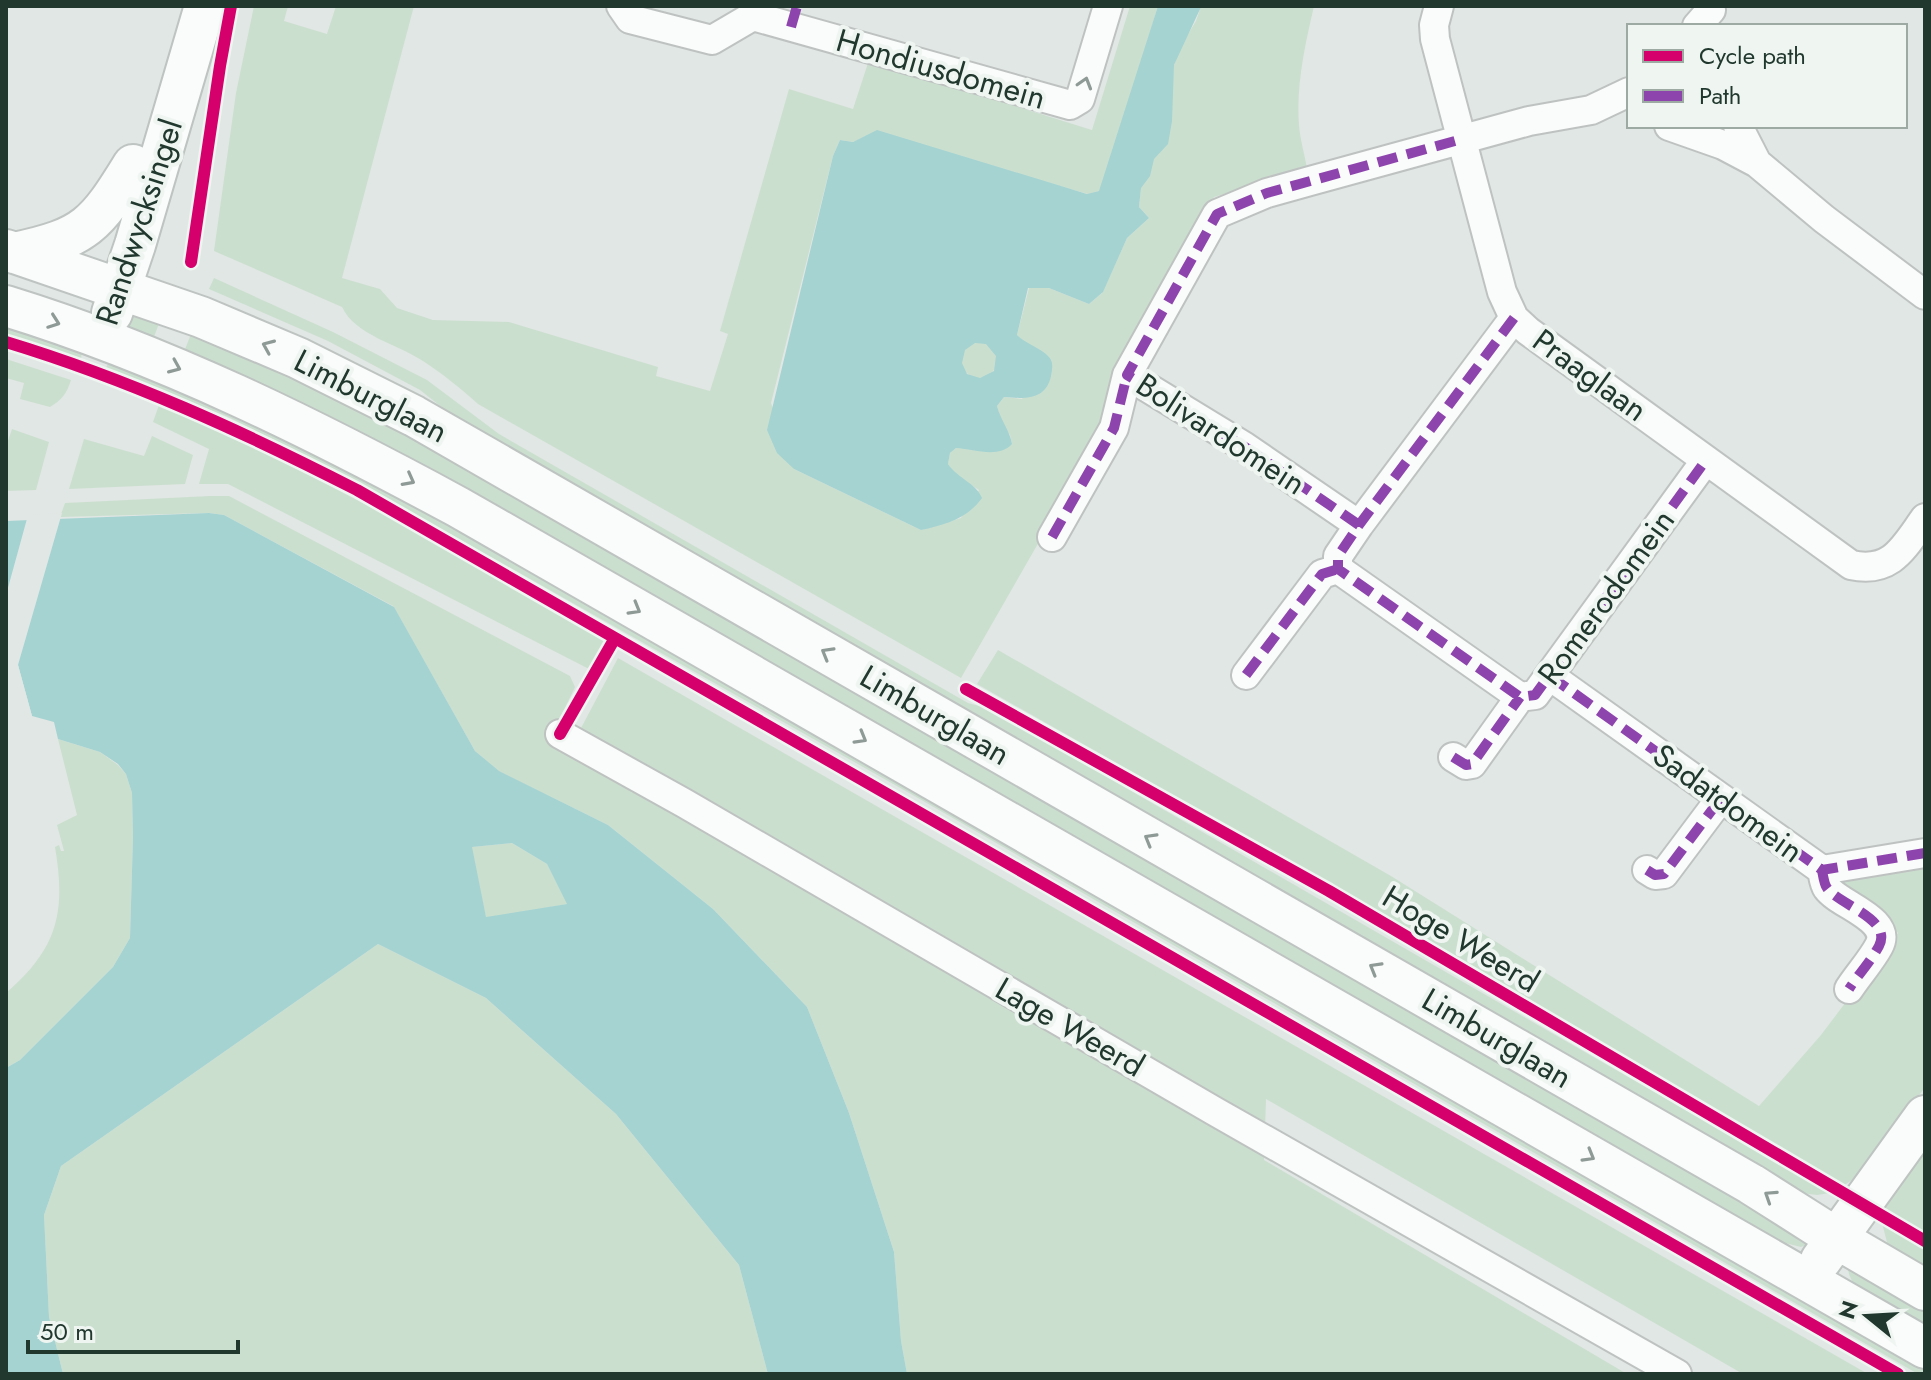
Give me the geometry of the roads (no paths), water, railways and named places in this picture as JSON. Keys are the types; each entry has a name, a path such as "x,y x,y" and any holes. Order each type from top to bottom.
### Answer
{"main road":[{"name":"Randwycksingel","path":"102,339 109,284 133,165 179,6"},
{"name":"Randwycksingel","path":"109,284 135,245 205,6"},
{"path":"10,251 54,243 92,224 133,165"},
{"name":"Limburglaan","path":"10,251 201,317 284,352 414,416 1738,1177 1836,1238"},
{"name":"Limburglaan","path":"6,306 172,365 286,416 458,507 1807,1279"},
{"path":"1925,1116 1807,1279 1925,1348"},
{"path":"1836,1238 1925,1290"}],"street":[{"path":"621,6 630,19 712,40 754,11"},
{"name":"Hondiusdomein","path":"754,11 794,16 1070,105 1080,99 1108,6"},
{"name":"Praaglaan","path":"1439,6 1434,25 1435,39 1502,292 1514,318 1851,565 1867,568 1884,564 1900,554 1925,518"},
{"path":"1591,110 1627,93"},
{"path":"1591,110 1627,117"},
{"name":"Bolivardomein","path":"1359,525 1245,447 1127,375 1217,214 1267,193 1529,121 1591,110"},
{"path":"1675,128 1723,145 1757,163 1824,219 1925,295"},
{"path":"1739,128 1757,163"},
{"path":"1246,675 1322,574 1338,569 1338,556 1359,525 1514,318"},
{"path":"1052,537 1114,428 1127,375"},
{"name":"Romerodomein","path":"1338,569 1520,697 1535,695 1706,460"},
{"name":"Sadatdomein","path":"1550,676 1822,870 1925,853"},
{"path":"1453,757 1466,765 1472,764 1520,697"},
{"name":"Lage Weerd","path":"560,734 1677,1374"},
{"path":"1647,870 1655,875 1664,874 1721,798"},
{"path":"1822,870 1828,888 1876,925 1880,934 1881,944 1849,989"}],"water":[{"path":"1158,6 1201,7 1174,65 1168,144 1154,159 1150,176 1141,188 1139,207 1149,218 1127,238 1103,292 1089,304 1049,288 1028,288 1017,335 1051,359 1048,384 1039,394 1027,398 1004,397 997,406 1012,444 1006,449 986,452 956,448 950,453 948,464 982,498 976,505 955,520 921,530 794,469 777,453 767,430 833,156 840,140 853,142 877,130 1087,194 1099,191","holes":["975,343 986,344 996,356 994,371 980,378 967,374 962,363 965,350"]},
{"path":"209,513 224,515 394,607 475,751 499,771 608,825 713,909 807,1007 849,1113 894,1252 901,1341 907,1374 768,1374 739,1265 616,1114 486,998 378,944 61,1166 44,1215 49,1317 63,1374 6,1374 6,1068 20,1060 113,967 130,938 133,837 132,793 126,774 118,764 100,752 58,739 54,722 32,716 18,665 6,661 6,521","holes":["512,843 547,864 567,904 486,917 472,847"]}]}
